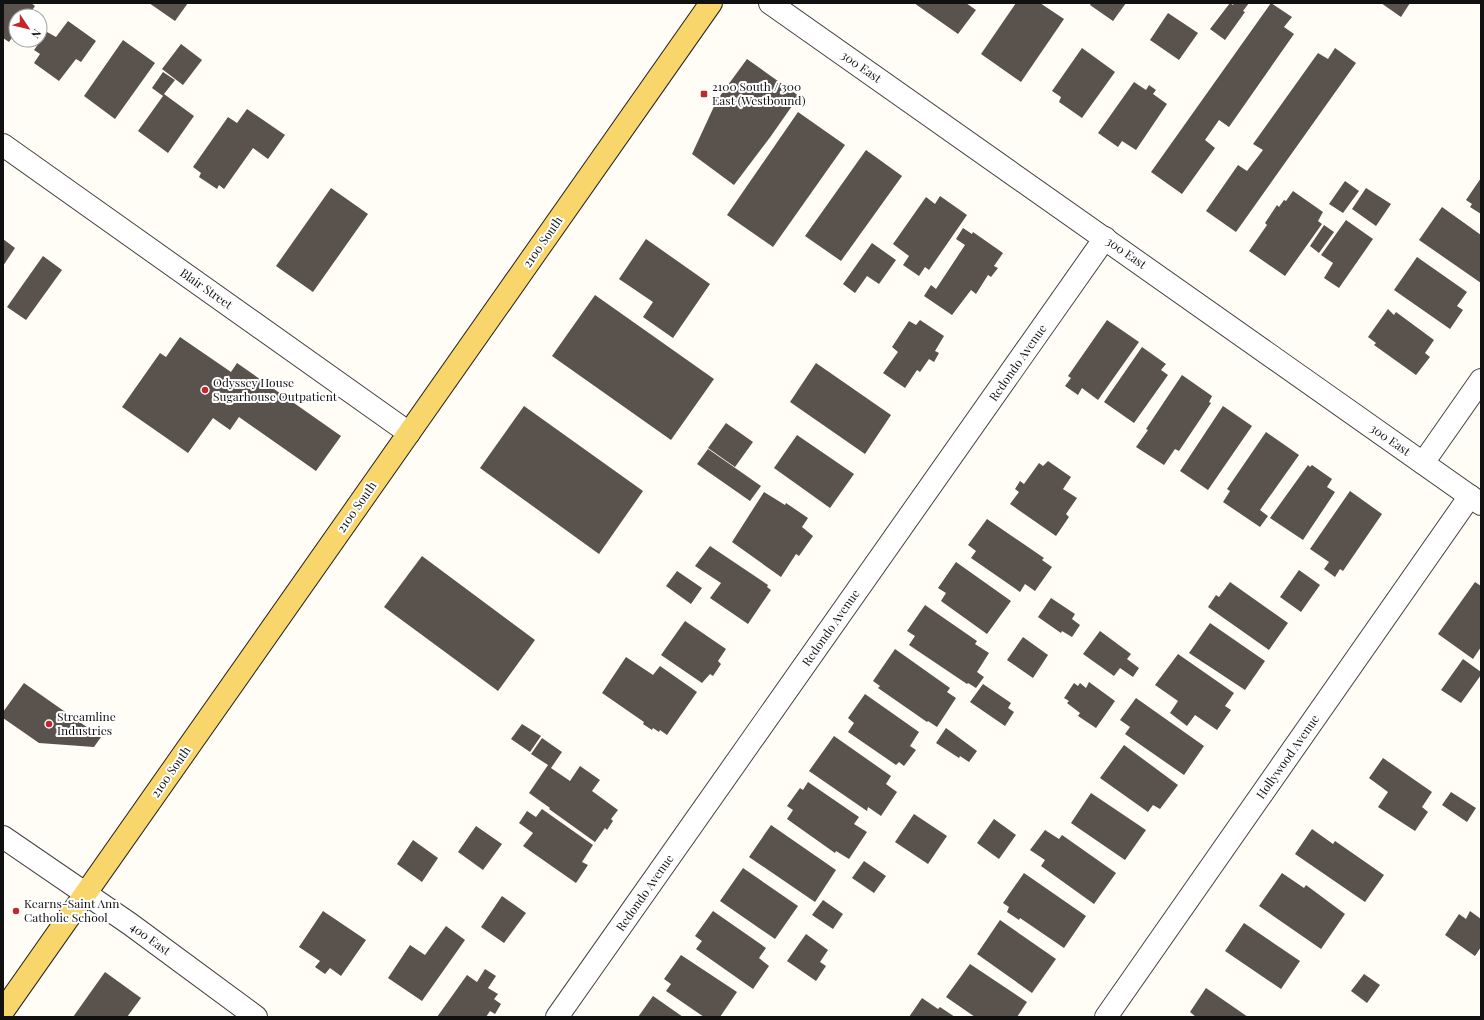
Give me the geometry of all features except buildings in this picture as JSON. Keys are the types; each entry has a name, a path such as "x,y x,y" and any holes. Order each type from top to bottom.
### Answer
{"main road":[{"name":"2100 South","path":"3,1011 712,3"}],"street":[{"name":"300 East","path":"770,3 1475,500"},
{"name":"Blair Street","path":"3,146 409,432"},
{"name":"Redondo Avenue","path":"557,1017 1105,238"},
{"path":"1423,463 1481,380"},
{"name":"Hollywood Avenue","path":"1106,1017 1475,500"},
{"name":"400 East","path":"3,837 130,924 256,1017"}],"place":[{"name":"2100 South / 300 East (Westbound)","path":"704,94"},
{"name":"Odyssey House Sugarhouse Outpatient","path":"205,390"},
{"name":"Streamline Industries","path":"49,724"},
{"name":"Kearns-Saint Ann Catholic School","path":"16,911"}]}
